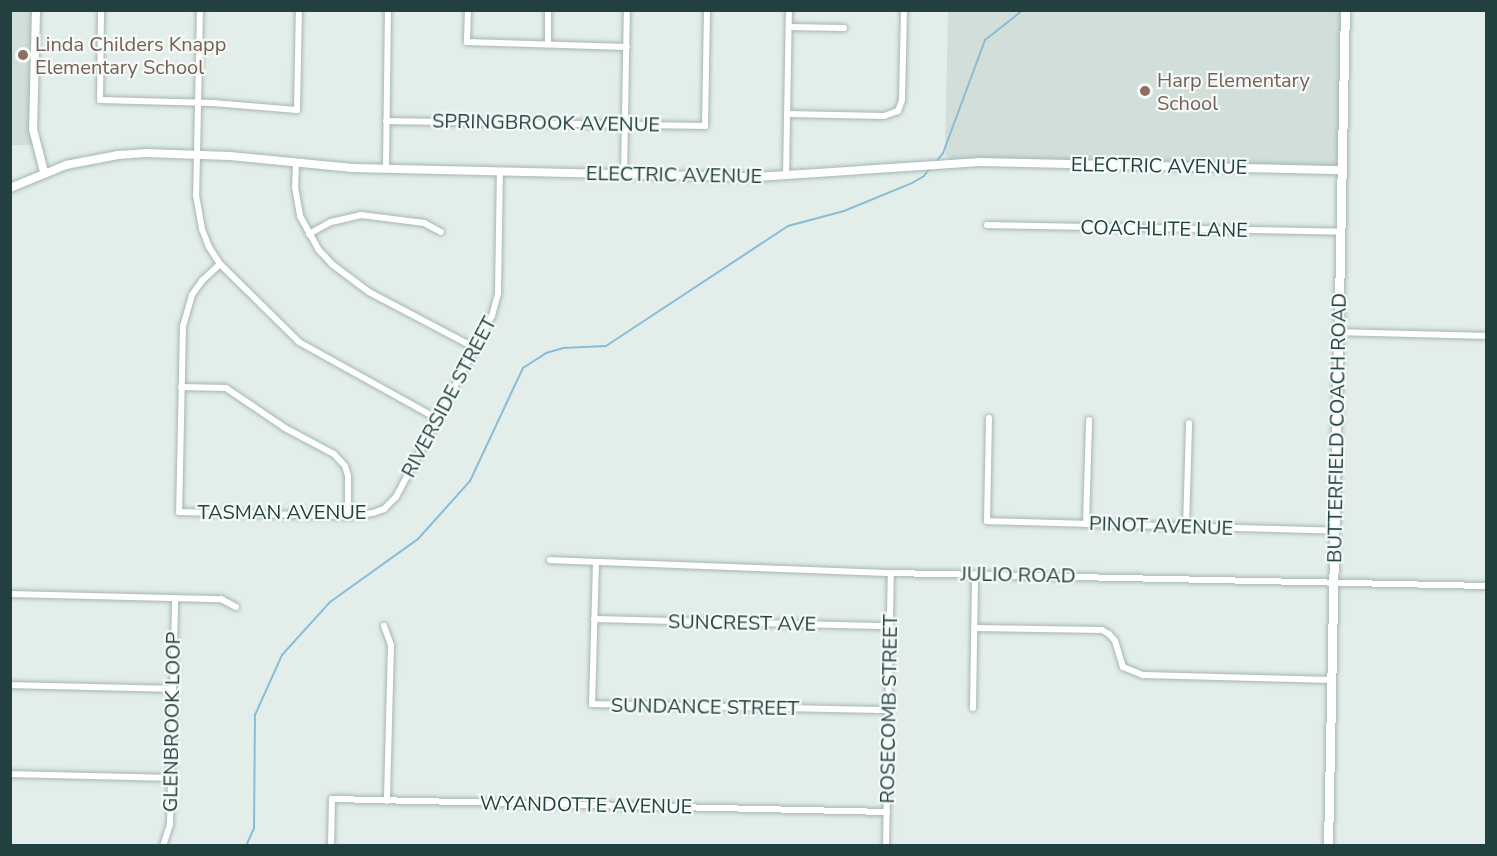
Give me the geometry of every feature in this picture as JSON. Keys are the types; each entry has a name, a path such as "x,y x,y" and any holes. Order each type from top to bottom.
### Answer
{"main road":[{"name":"BUTTERFIELD COACH ROAD","path":"1328,846 1345,10"}],"street":[{"path":"36,10 33,129 34,142 44,172"},
{"path":"101,10 100,100 198,102 297,110 299,10"},
{"path":"200,10 197,210 209,247 220,264 299,342 438,419"},
{"path":"386,168 388,10"},
{"path":"468,10 467,42 627,46"},
{"path":"548,10 548,44"},
{"path":"624,174 627,10"},
{"name":"SPRINGBROOK AVENUE","path":"386,121 705,126 707,10"},
{"path":"786,176 789,10"},
{"path":"787,114 884,117 898,111 902,100 904,10"},
{"path":"789,27 844,28"},
{"name":"ELECTRIC AVENUE","path":"10,188 44,172 92,158 118,154 197,155 386,168 624,174 786,176 953,163 1343,170"},
{"path":"296,162 297,200 309,234 318,249 351,280 475,348"},
{"name":"RIVERSIDE STREET","path":"384,509 396,497 496,305 500,171"},
{"path":"309,234 331,222 361,215 424,223 441,232"},
{"name":"COACHLITE LANE","path":"987,225 1342,232"},
{"path":"220,264 202,282 185,311 181,387 226,388 285,428 334,454 345,466 348,476 348,516"},
{"path":"1338,332 1486,336"},
{"name":"TASMAN AVENUE","path":"181,387 180,512 348,516 373,513 384,509"},
{"name":"PINOT AVENUE","path":"989,418 987,521 1335,531"},
{"path":"1086,524 1089,420"},
{"path":"1186,526 1189,423"},
{"name":"JULIO ROAD","path":"550,560 891,573 1486,586"},
{"name":"SUNDANCE STREET","path":"596,562 592,704 889,710"},
{"name":"ROSECOMB STREET","path":"886,846 891,573"},
{"path":"973,708 975,574"},
{"path":"10,594 221,599 236,607"},
{"name":"GLENBROOK LOOP","path":"163,846 170,825 175,598"},
{"name":"SUNCREST AVE","path":"594,620 890,626"},
{"path":"384,626 391,645 387,801"},
{"path":"974,628 1102,630 1115,641 1123,668 1143,675 1333,680"},
{"path":"10,685 173,689"},
{"path":"10,774 171,778"},
{"name":"WYANDOTTE AVENUE","path":"331,846 332,799 887,812"}],"shaded area":[{"name":"Linda Childers Knapp Elementary School","path":"11,11 36,11 35,145 11,145"},
{"name":"Harp Elementary School","path":"948,11 1345,11 1343,170 953,163 945,154"}],"waterway":[{"path":"936,162 943,153 985,40 1023,10"},
{"path":"246,846 254,828 255,715 282,655 330,602 418,539 470,481 523,368 546,353 563,348 606,346 788,226 844,211 912,183 924,176 930,168"}],"place":[{"name":"Linda Childers Knapp Elementary School","path":"23,55"},
{"name":"Harp Elementary School","path":"1145,91"}]}
